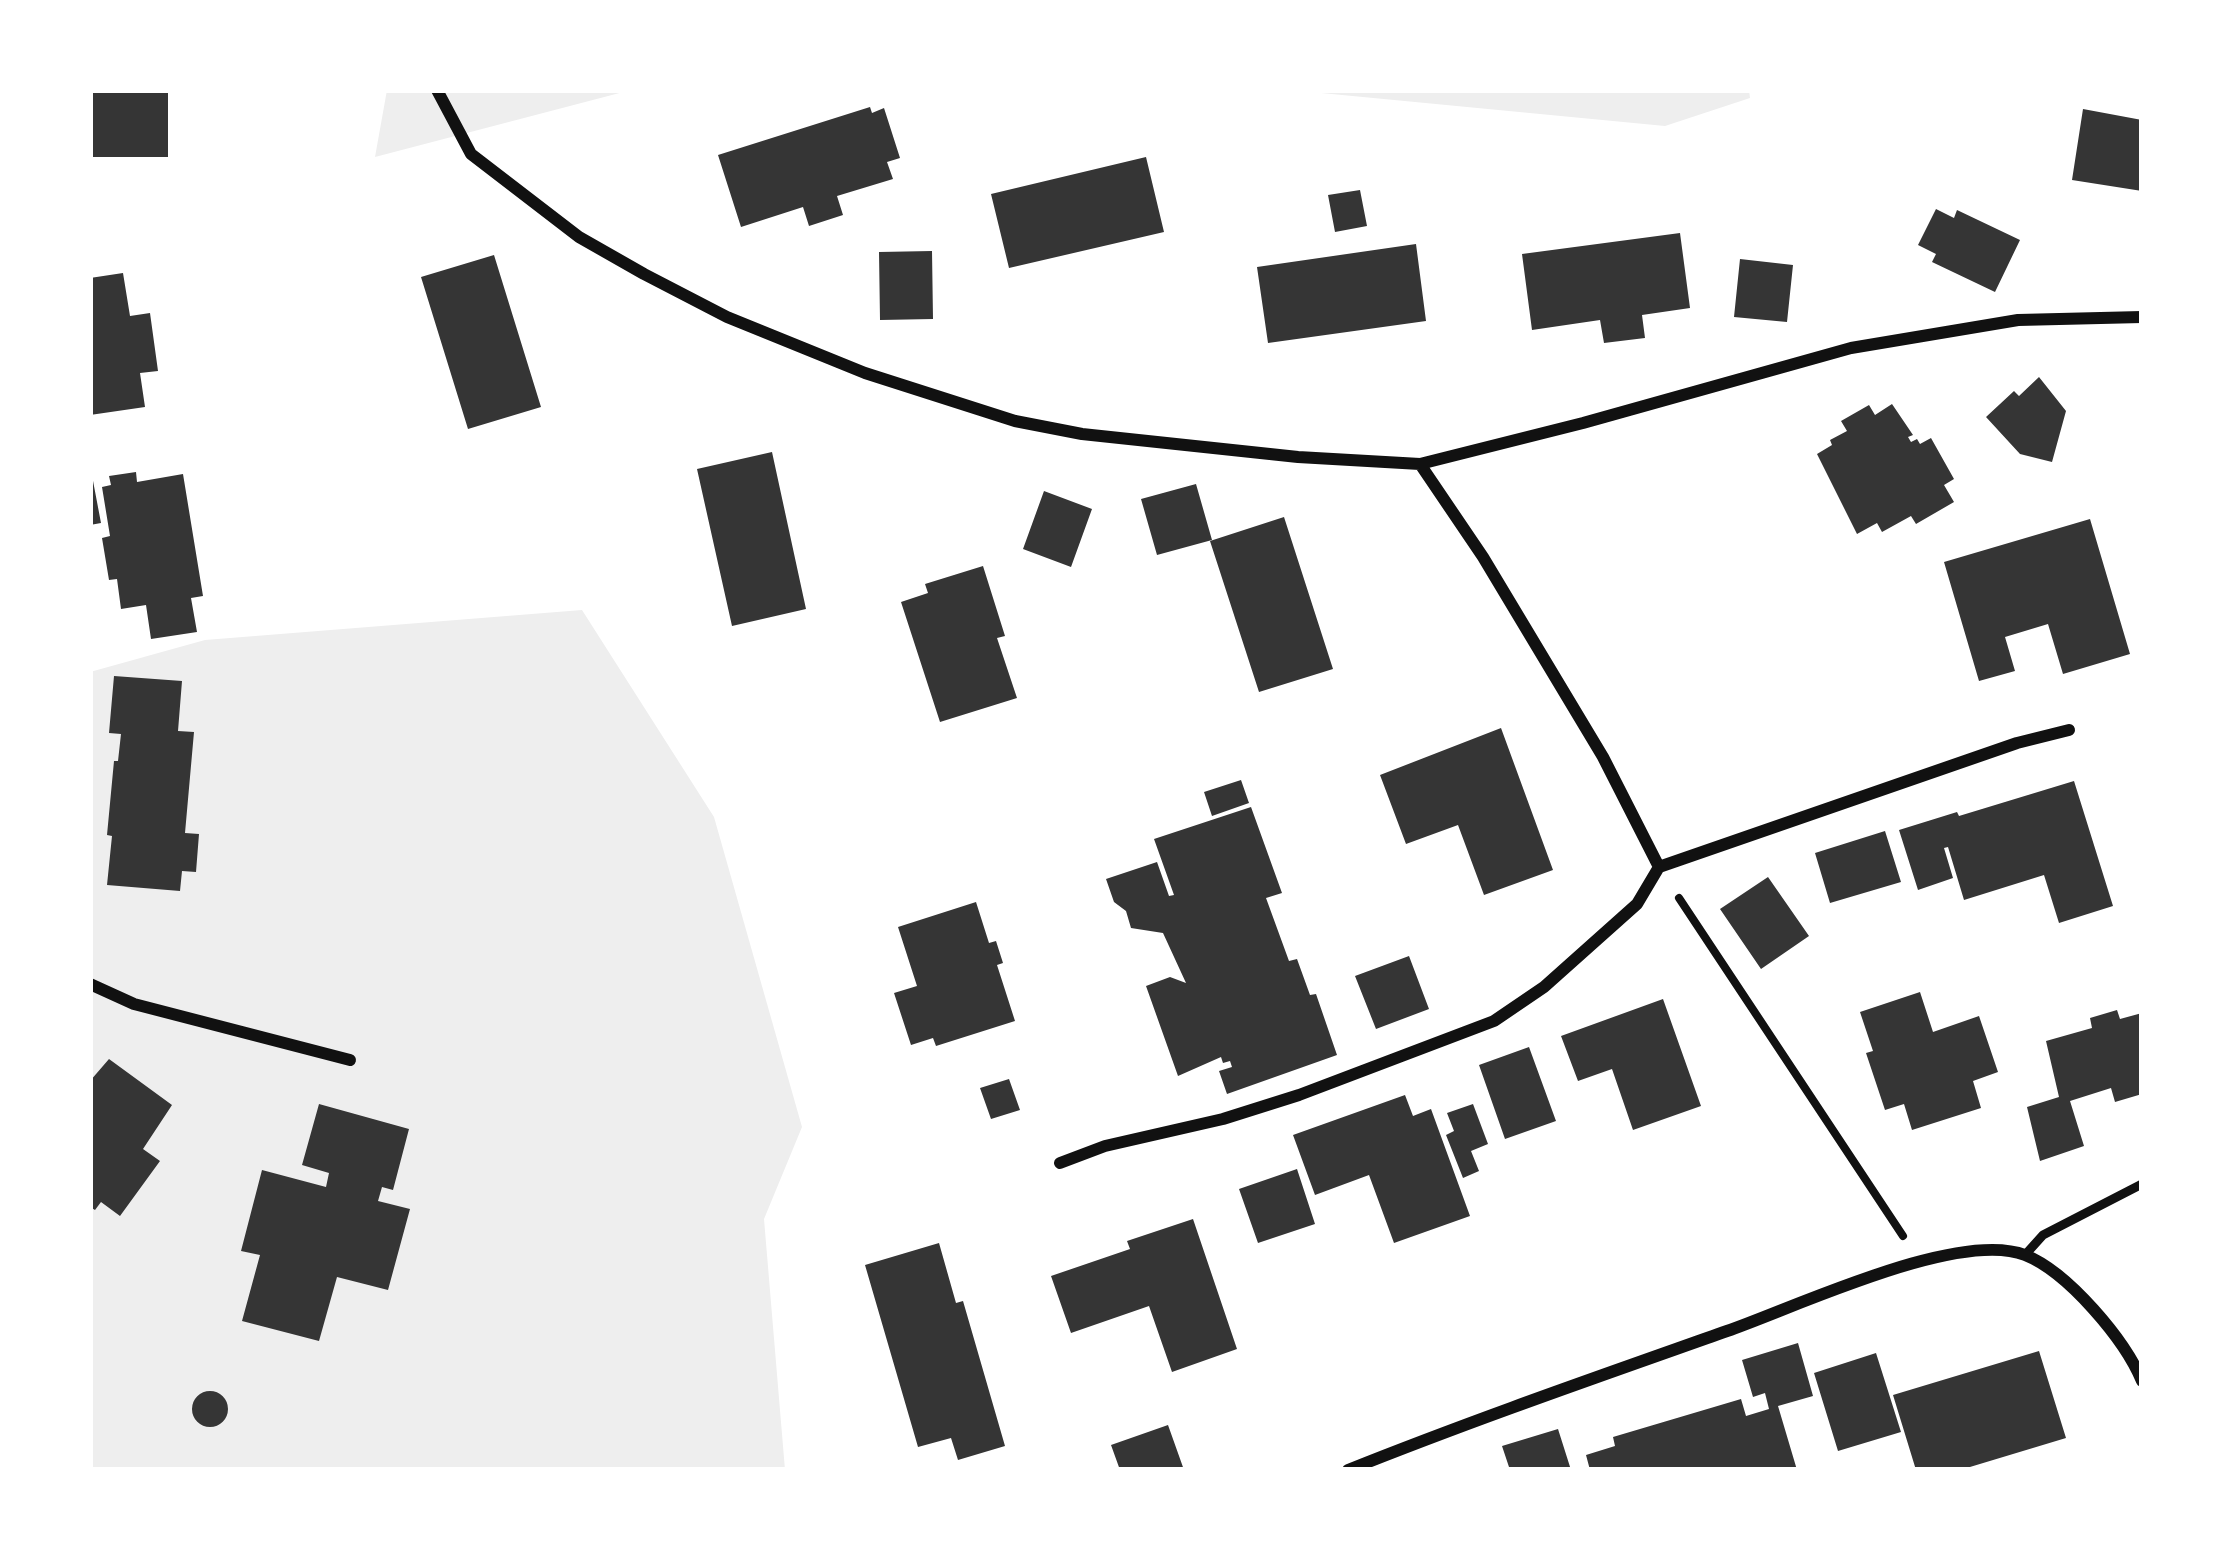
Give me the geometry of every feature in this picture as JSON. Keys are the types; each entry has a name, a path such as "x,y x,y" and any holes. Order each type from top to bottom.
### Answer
{"street":[{"path":"437,90 472,154 579,238 727,317 865,373 1015,421 1082,434 1298,457 1420,464 1851,348 2018,320 2142,317"},
{"path":"1420,464 1483,557 1603,757 1659,866"},
{"path":"1060,1163 1106,1146 1299,1096 1494,1021 1544,987 1637,904 1659,866 2017,743 2069,730"},
{"path":"90,985 134,1004 350,1060"},
{"path":"1348,1470 1871,1274 1985,1250 2025,1255 2067,1285 2109,1326 2142,1381"}],"lane":[{"path":"2025,1255 2043,1234 2142,1184"}],"path":[{"path":"1659,866 1906,1240 1927,1262"}],"shaded area":[{"path":"387,90 631,90 375,157"},
{"path":"1290,90 1749,90 1750,98 1665,126"},
{"path":"582,610 714,817 802,1127 764,1219 785,1470 90,1470 90,672 205,640"}],"building":[{"path":"90,90 168,90 168,157 90,157"},
{"path":"870,107 872,113 884,108 900,158 887,162 893,179 837,196 843,215 809,226 803,207 741,227 718,155"},
{"path":"2083,109 2142,120 2142,191 2072,180"},
{"path":"1146,157 1164,232 1009,268 991,194"},
{"path":"1360,190 1367,226 1335,232 1328,195"},
{"path":"1936,209 1954,218 1957,210 2020,240 1995,292 1932,262 1936,254 1918,245"},
{"path":"1680,233 1690,308 1642,315 1645,338 1604,343 1600,320 1532,330 1522,254"},
{"path":"1416,244 1426,321 1268,343 1257,267"},
{"path":"932,251 933,319 880,320 879,252"},
{"path":"494,255 541,407 468,429 421,277"},
{"path":"1740,259 1793,265 1787,322 1734,317"},
{"path":"123,273 130,316 150,313 158,371 140,373 145,407 90,415 90,278"},
{"path":"2039,377 2066,411 2052,462 2020,454 1986,417 2014,391 2019,396"},
{"path":"1892,404 1913,435 1908,437 1911,442 1917,439 1920,444 1931,438 1954,479 1944,485 1954,502 1916,524 1911,516 1882,532 1877,523 1857,534 1817,454 1847,431 1841,421 1869,405 1875,415"},
{"path":"772,452 806,609 732,626 697,469"},
{"path":"90,465 101,523 90,525"},
{"path":"136,472 137,482 183,474 203,596 191,598 197,632 151,639 146,605 121,609 117,579 109,580 102,538 110,536 102,487 111,485 109,476"},
{"path":"1196,484 1212,540 1157,555 1141,499"},
{"path":"1044,491 1092,509 1071,567 1023,549"},
{"path":"1284,517 1333,669 1259,692 1210,541"},
{"path":"2090,519 2130,654 2063,674 2048,624 2005,637 2015,671 1979,681 1944,562"},
{"path":"983,566 1005,636 997,638 1017,698 940,722 901,602 928,593 925,584"},
{"path":"114,676 182,681 178,731 194,732 185,833 199,834 196,872 182,871 180,891 107,885 112,836 107,835 121,734 109,733"},
{"path":"1501,728 1553,870 1484,895 1458,825 1406,844 1380,775"},
{"path":"1241,780 1249,803 1212,816 1204,792"},
{"path":"2074,781 2113,906 2059,923 2044,875 1964,900 1948,847 1944,848 1953,878 1918,890 1899,830"},
{"path":"1251,807 1282,893 1266,898 1289,961 1297,959 1310,995 1316,994 1337,1055 1227,1094 1219,1071 1232,1067 1221,1057 1178,1076 1146,986 1170,977 1186,983 1163,933 1131,928 1106,879 1157,862 1169,896 1174,895 1154,839"},
{"path":"1885,831 1901,882 1830,903 1815,853"},
{"path":"1768,877 1809,936 1761,969 1720,909"},
{"path":"976,902 989,943 996,941 1003,963 997,965 1015,1021 936,1046 933,1038 911,1045 894,993 917,986 898,927"},
{"path":"1409,956 1429,1009 1376,1029 1355,976"},
{"path":"1920,992 1933,1032 1979,1016 1998,1072 1973,1081 1981,1108 1912,1130 1904,1104 1885,1110 1866,1053 1873,1051 1860,1012"},
{"path":"1663,999 1701,1106 1633,1130 1612,1069 1578,1081 1561,1036"},
{"path":"2117,1010 2120,1019 2142,1013 2142,1094 2115,1102 2111,1088 2070,1101 2084,1146 2040,1161 2027,1107 2059,1097 2046,1041 2092,1028 2090,1018"},
{"path":"1529,1047 1556,1121 1505,1139 1479,1065"},
{"path":"109,1059 172,1105 143,1149 160,1161 120,1216 101,1202 95,1210 90,1207 90,1081"},
{"path":"1009,1079 1020,1110 991,1119 980,1088"},
{"path":"1405,1095 1413,1116 1431,1109 1470,1216 1394,1243 1369,1175 1315,1195 1293,1135"},
{"path":"319,1104 409,1129 393,1190 382,1187 378,1201 410,1209 388,1290 337,1277 319,1341 242,1321 260,1255 241,1251 262,1170 326,1187 329,1173 302,1165"},
{"path":"1473,1104 1488,1144 1471,1151 1479,1171 1463,1178 1446,1135 1454,1131 1447,1113"},
{"path":"1297,1169 1315,1224 1258,1243 1239,1189"},
{"path":"1193,1219 1237,1349 1172,1372 1149,1306 1071,1333 1051,1276 1130,1249 1127,1241"},
{"path":"939,1243 956,1303 963,1301 1005,1446 958,1460 951,1438 918,1447 865,1265"},
{"path":"1798,1343 1813,1396 1778,1406 1797,1470 1590,1470 1586,1455 1615,1446 1613,1437 1741,1399 1746,1416 1769,1409 1765,1393 1753,1397 1742,1360"},
{"path":"2039,1351 2066,1438 1960,1470 1916,1470 1893,1395"},
{"path":"1876,1353 1901,1432 1838,1451 1814,1373"},
{"path":"210,1391 223,1396 228,1409 223,1422 210,1427 197,1422 192,1409 197,1396"},
{"path":"1168,1425 1184,1470 1120,1470 1111,1445"},
{"path":"1558,1429 1571,1470 1510,1470 1502,1446"}]}
